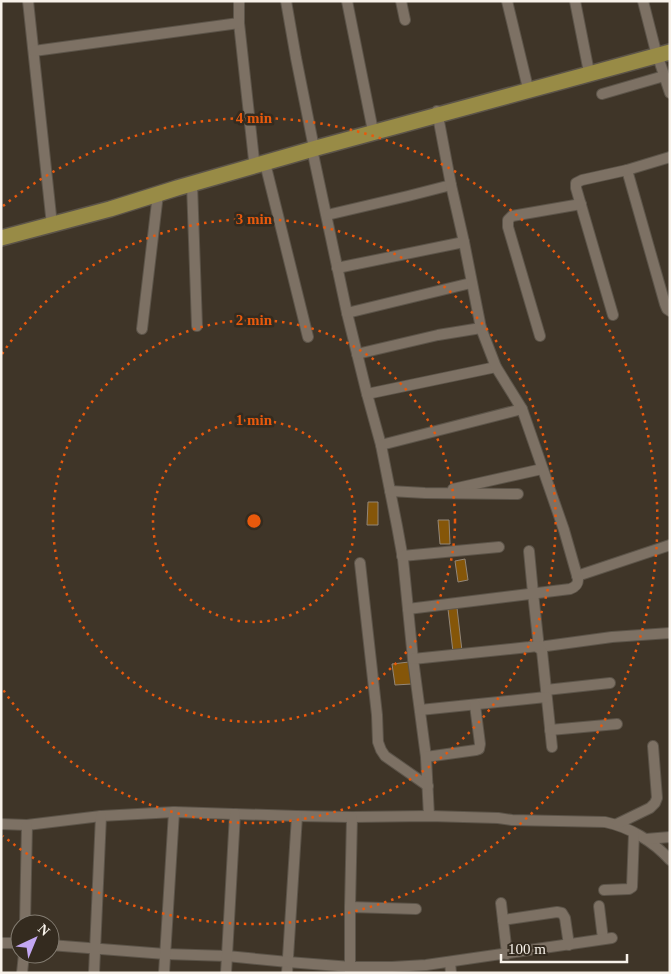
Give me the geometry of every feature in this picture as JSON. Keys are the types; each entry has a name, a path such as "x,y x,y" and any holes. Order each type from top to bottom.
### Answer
{"main road":[{"path":"312,146 660,51 670,44"},
{"path":"469,103 526,84 588,67 660,51"},
{"path":"1,230 110,209 372,126 437,112"},
{"path":"1,238 106,202 260,162"}],"street":[{"path":"28,1 51,220"},
{"path":"238,1 239,23 260,162 308,338"},
{"path":"286,1 312,146 337,268 366,394 381,445 402,556 426,756 429,816"},
{"path":"347,1 372,126"},
{"path":"401,1 405,20"},
{"path":"507,1 526,84"},
{"path":"575,1 588,67"},
{"path":"643,1 660,51 664,76 670,93"},
{"path":"34,51 239,23"},
{"path":"602,94 664,76"},
{"path":"408,609 573,587 578,583 564,530 522,410 496,367 481,328 437,112"},
{"path":"613,314 576,183 670,157"},
{"path":"627,170 665,304 670,311"},
{"path":"192,184 197,326"},
{"path":"327,215 451,185"},
{"path":"142,329 158,194"},
{"path":"540,336 508,227 508,220 512,216 581,204"},
{"path":"337,268 464,242"},
{"path":"347,314 471,283"},
{"path":"357,354 481,328"},
{"path":"366,394 496,367"},
{"path":"381,445 522,410"},
{"path":"435,493 542,469"},
{"path":"390,491 518,494"},
{"path":"577,576 670,545"},
{"path":"402,556 499,547"},
{"path":"529,551 552,747"},
{"path":"360,563 374,681 378,742 385,756 428,786"},
{"path":"413,659 539,647 612,637 670,634"},
{"path":"420,710 475,705 610,683"},
{"path":"426,756 476,750 479,748 475,705"},
{"path":"550,730 617,724"},
{"path":"617,824 655,804 653,746"},
{"path":"164,973 174,812"},
{"path":"1,824 27,825 101,816 174,812 352,818 429,816 605,822 617,824 646,839 670,860"},
{"path":"226,973 235,814"},
{"path":"94,973 101,816"},
{"path":"287,968 297,816"},
{"path":"350,970 352,818"},
{"path":"25,914 27,825"},
{"path":"604,890 629,890 632,886 634,833"},
{"path":"646,839 670,838"},
{"path":"501,903 507,954"},
{"path":"60,946 165,954 227,956 287,968 350,970 401,967 450,962 608,939 599,906"},
{"path":"350,907 416,909"},
{"path":"503,920 557,912 562,913 565,918 569,945"},
{"path":"450,962 452,973"}],"building":[{"path":"368,502 378,502 378,525 367,525"},
{"path":"438,520 449,520 450,544 440,544"},
{"path":"465,559 468,580 458,582 455,561"},
{"path":"457,608 462,651 453,652 448,609"},
{"path":"409,662 412,684 395,685 392,664"}]}
